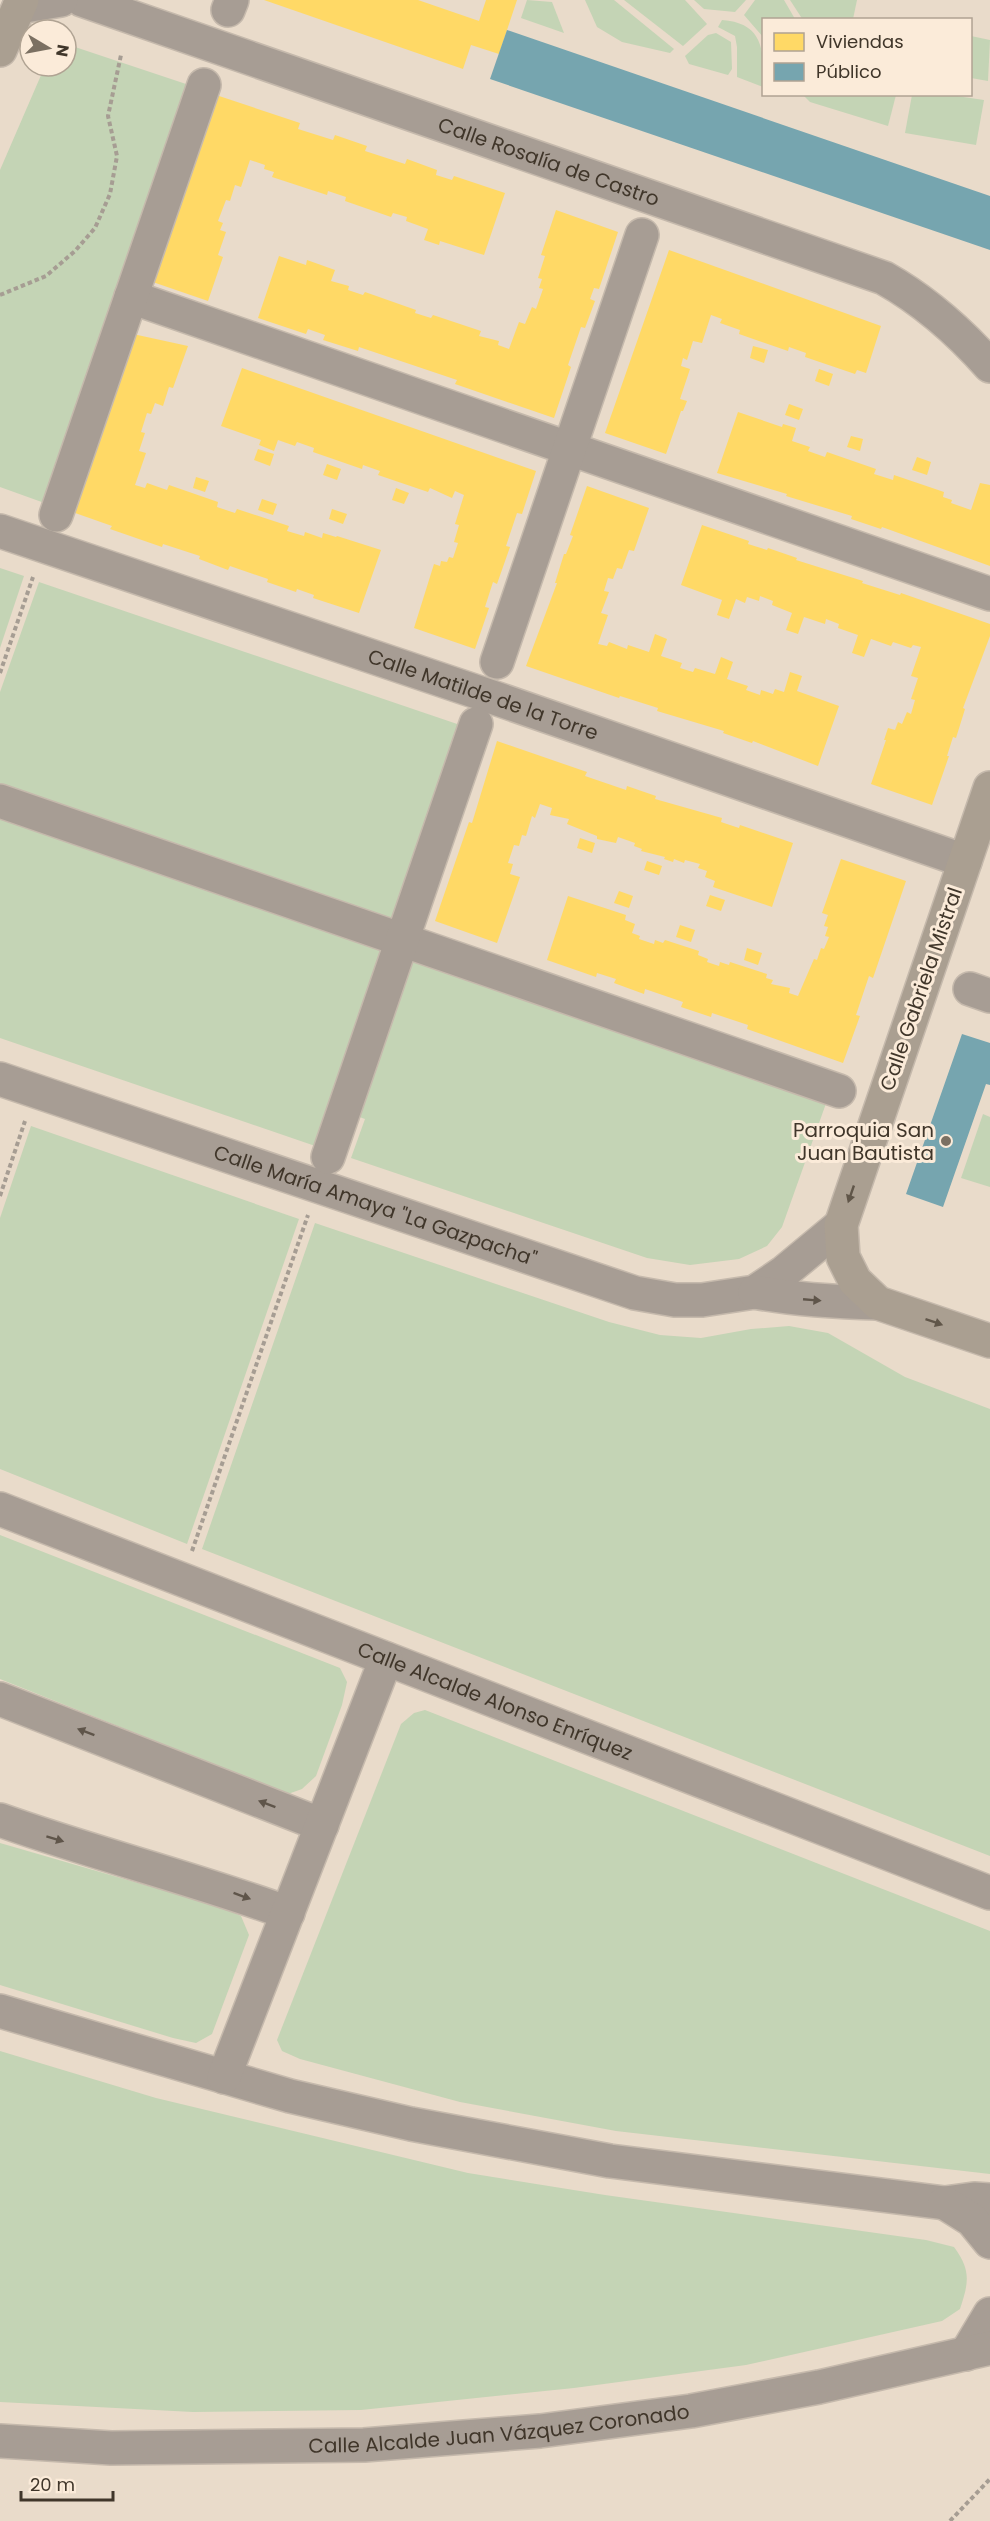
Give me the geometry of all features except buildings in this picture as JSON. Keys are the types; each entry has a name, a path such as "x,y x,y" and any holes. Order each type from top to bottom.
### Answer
{"main road":[{"path":"0,50 20,3"},
{"name":"Calle Gabriela Mistral","path":"841,1225 990,788"},
{"path":"841,1225 843,1257 855,1281 878,1303 990,1341"}],"street":[{"path":"20,3 61,0"},
{"name":"Calle Rosalía de Castro","path":"82,0 884,278 915,296 947,320 990,366"},
{"path":"56,515 204,85"},
{"path":"497,662 642,235"},
{"path":"130,297 990,594"},
{"name":"Calle Matilde de la Torre","path":"0,531 486,695 965,861"},
{"path":"328,1157 476,724"},
{"path":"0,801 839,1091"},
{"name":"Calle María Amaya \"La Gazpacha\"","path":"0,1079 635,1293 675,1300 702,1300 754,1292 816,1300 878,1303"},
{"name":"Calle María Amaya \"La Gazpacha\"","path":"754,1292 783,1273 841,1225"},
{"name":"Calle Alcalde Alonso Enríquez","path":"0,1509 990,1893"},
{"path":"224,2077 386,1659"},
{"path":"0,1699 322,1825"},
{"path":"0,1820 41,1835 226,1890 288,1913"},
{"path":"0,2011 290,2096 411,2124 610,2161 945,2203 974,2199 990,2200"},
{"path":"945,2203 972,2220 990,2242"},
{"path":"978,2351 990,2314"},
{"name":"Calle Alcalde Juan Vázquez Coronado","path":"0,2440 111,2448 364,2445 540,2431 703,2409 819,2387 978,2351"}],"path":[{"path":"0,295 46,276 75,251 95,228 110,194 117,156 108,116 121,55"},
{"path":"0,673 35,573"},
{"path":"0,1196 26,1118"},
{"path":"191,1551 308,1215"},
{"path":"950,2521 990,2479"}],"green space":[{"path":"527,0 552,2 564,33 521,18"},
{"path":"585,0 614,0 674,49 670,53 622,42 597,27"},
{"path":"624,0 685,0 707,24 683,46"},
{"path":"694,0 746,0 735,12 704,9"},
{"path":"755,0 784,0 794,18 762,18 762,36 744,15"},
{"path":"790,0 857,0 853,18 802,18"},
{"path":"722,20 736,22 747,27 754,34 762,52 762,87 737,77 735,36 718,27"},
{"path":"716,33 731,42 732,69 728,75 689,64 685,56 708,35"},
{"path":"972,36 990,40 988,81 972,78"},
{"path":"78,48 195,87 154,183 105,319 113,323 50,505 0,487 0,170 40,78 78,78"},
{"path":"804,96 896,96 888,126 810,102"},
{"path":"912,96 957,96 984,100 976,145 905,133"},
{"path":"0,568 24,576 0,648"},
{"path":"39,582 466,727 397,931 0,794 0,692"},
{"path":"0,809 390,948 321,1148 0,1038"},
{"path":"406,950 829,1095 782,1227 767,1246 739,1259 690,1265 647,1258 351,1158 365,1119 348,1113"},
{"path":"983,1114 990,1117 990,1187 961,1178"},
{"path":"31,1126 299,1219 187,1544 0,1469 0,1218"},
{"path":"315,1223 609,1322 660,1335 701,1338 751,1329 789,1326 828,1333 905,1377 990,1409 990,1856 202,1549"},
{"path":"0,1535 340,1668 347,1682 342,1705 316,1776 302,1789 288,1794 0,1679"},
{"path":"425,1710 990,1931 990,2174 616,2131 460,2102 300,2059 282,2051 277,2040 401,1724 414,1713"},
{"path":"0,1843 221,1907 241,1916 249,1935 212,2034 196,2043 173,2038 0,1985"},
{"path":"0,2051 156,2098 468,2173 605,2195 926,2240 954,2247 966,2270 967,2284 960,2309 942,2321 746,2365 574,2388 361,2410 193,2412 0,2402"}],"place":[{"name":"Parroquia San Juan Bautista","path":"946,1141"}]}
